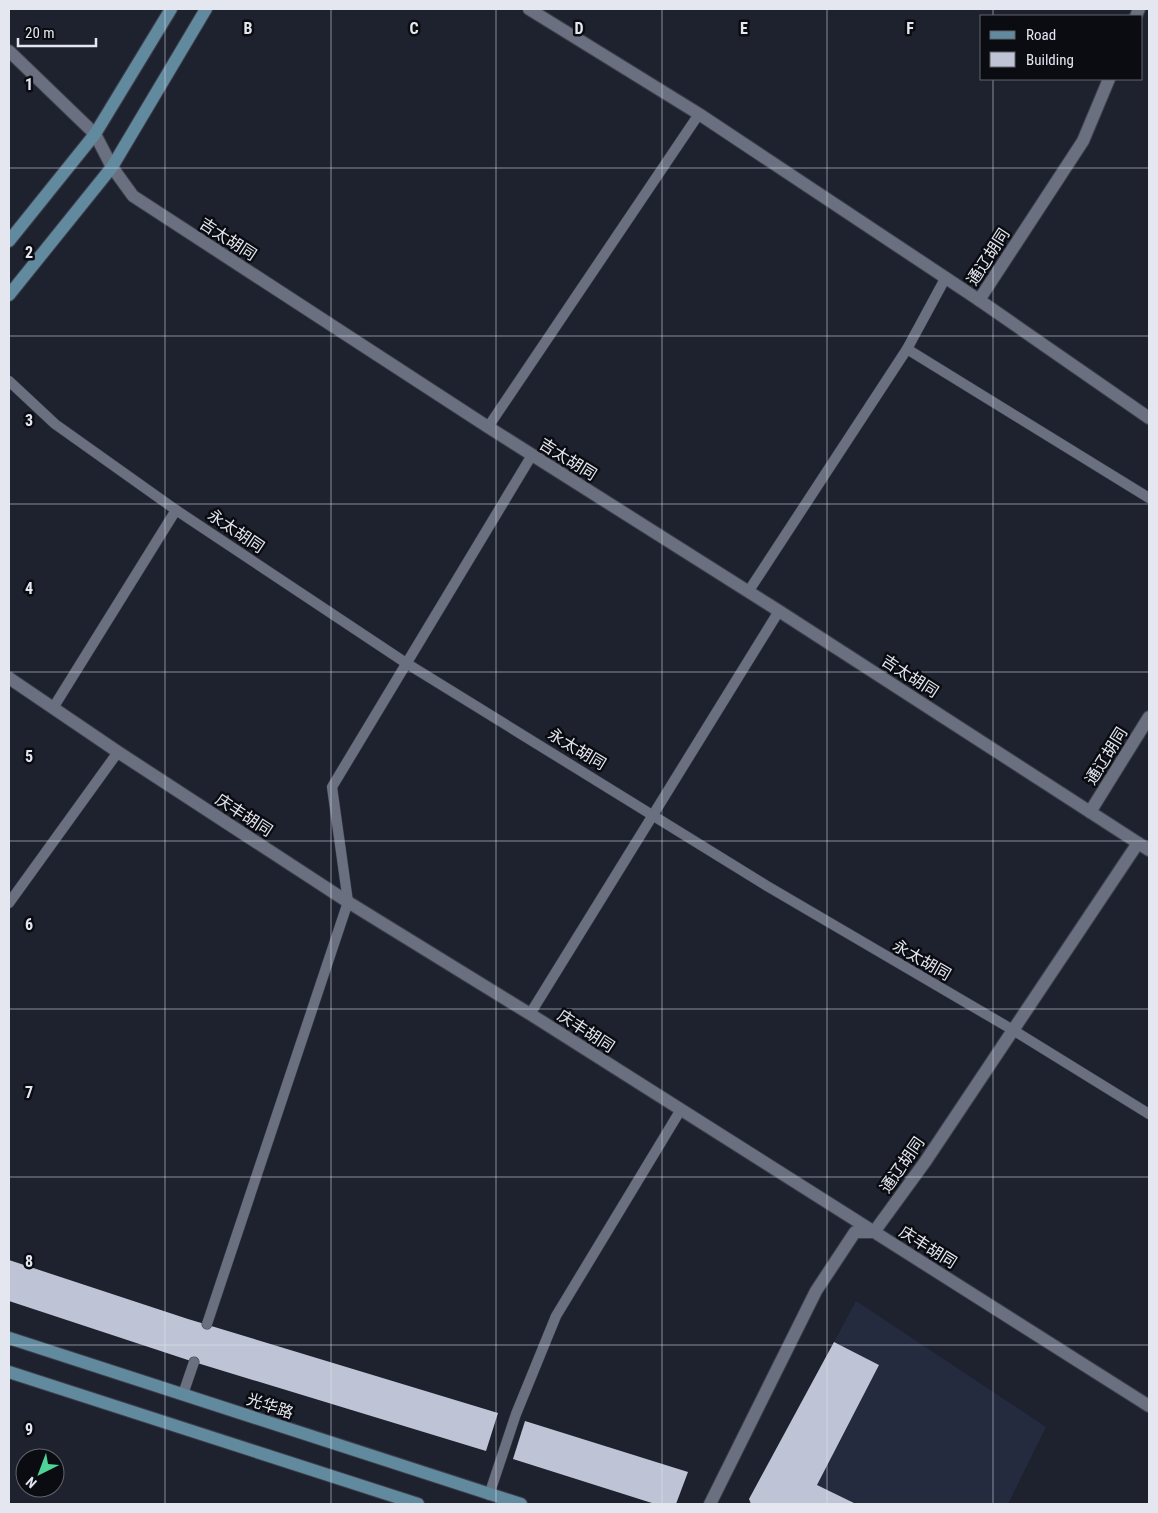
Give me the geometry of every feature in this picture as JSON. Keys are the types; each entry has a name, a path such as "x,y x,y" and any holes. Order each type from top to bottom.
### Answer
{"main road":[{"path":"9,241 95,134 171,9"},
{"path":"9,295 112,167 206,9"},
{"name":"光华路","path":"9,1338 521,1504"},
{"path":"9,1372 418,1504"}],"street":[{"path":"530,9 699,114 980,300"},
{"name":"吉太胡同","path":"9,51 95,134 112,167 133,196 488,427 779,611 1144,847"},
{"name":"通辽胡同","path":"1109,80 1083,141 980,300 1149,418"},
{"name":"庆丰胡同","path":"9,678 118,752 348,902 1148,1402"},
{"name":"通辽胡同","path":"1090,812 1149,717"},
{"name":"通辽胡同","path":"874,1232 925,1162 1013,1030 1144,847"},
{"path":"710,1504 816,1291 855,1232 874,1232"}],"lane":[{"path":"488,427 699,114"},
{"path":"748,592 907,349 946,277"},
{"path":"907,349 1149,498"},
{"name":"永太胡同","path":"9,381 55,424 176,510 406,663 654,814 767,886 1013,1030 1149,1114"},
{"path":"207,1324 348,902 332,787 532,455"},
{"path":"53,708 176,510"},
{"path":"530,1014 779,611"},
{"path":"9,904 118,752"},
{"path":"489,1495 516,1414 556,1316 680,1111"},
{"path":"183,1394 194,1362"}],"shaded area":[{"path":"856,1301 1046,1427 1008,1504 830,1504 835,1494 817,1485 879,1365 834,1342"}],"building":[{"path":"9,1260 188,1319 498,1413 486,1451 194,1362 9,1301"},
{"path":"834,1342 879,1365 817,1485 856,1504 751,1504 749,1499"},
{"path":"525,1421 688,1472 676,1504 655,1504 513,1459"}]}
